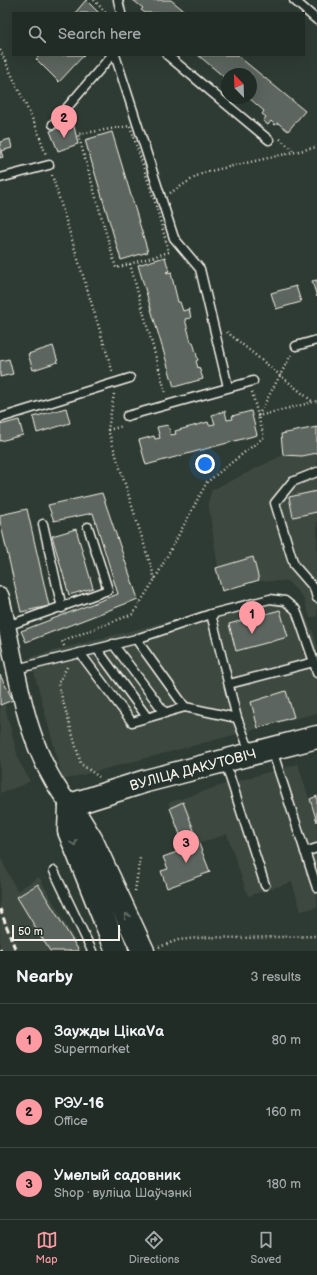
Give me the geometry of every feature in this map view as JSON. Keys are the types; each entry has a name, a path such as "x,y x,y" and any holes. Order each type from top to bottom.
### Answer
{"main road":[{"name":"ВУЛІЦА ДАКУТОВІЧ","path":"70,805 105,784 146,781 317,737"},
{"path":"92,839 91,821 105,784"},
{"path":"70,805 92,839 140,948"},
{"path":"70,805 69,831 117,951"}],"street":[{"path":"0,596 32,733 42,760 57,788 70,805"}],"lane":[{"path":"118,0 121,12"},
{"path":"294,0 317,20"},
{"path":"53,124 111,56"},
{"path":"115,56 174,238 200,269 228,387"},
{"path":"168,56 268,140"},
{"path":"0,178 49,165"},
{"path":"296,346 317,340"},
{"path":"0,418 130,378"},
{"path":"127,416 253,381"},
{"path":"317,472 292,482 275,503 294,565 314,588 317,598"},
{"path":"43,524 62,608"},
{"path":"7,626 62,608 108,590 88,527"},
{"path":"16,669 97,649 211,614 270,599 285,601 296,610 317,673"},
{"path":"211,614 236,718 261,752 305,852 317,888"},
{"path":"136,638 185,707"},
{"path":"113,644 165,713"},
{"path":"97,649 148,717"},
{"path":"80,653 132,722 185,707 236,718"},
{"path":"229,684 314,662"},
{"path":"225,761 265,885"},
{"path":"305,852 317,848"},
{"path":"54,871 92,951"}],"path":[{"path":"94,0 105,12"},
{"path":"0,50 37,128 116,383 108,430 155,579"},
{"path":"169,252 116,268 78,134 130,126 155,202 169,252 174,258"},
{"path":"167,194 206,172 317,147"},
{"path":"155,202 161,198"},
{"path":"130,264 166,395 174,393"},
{"path":"212,320 313,402"},
{"path":"105,784 81,764 58,684 68,665 62,641 132,614 155,579 207,482 264,437 258,416 296,346"},
{"path":"258,416 317,401"},
{"path":"135,891 140,858"},
{"path":"140,948 178,940 208,936 240,938 317,936"}],"shaded area":[{"path":"317,427 317,616 310,618 303,597 287,581 259,581 222,591 216,568 218,567 208,502 212,490 283,455 281,434"},
{"path":"273,594 300,605 313,632 317,645 317,713 63,780 30,657"},
{"path":"4,703 19,761 30,781 0,793 0,705"},
{"path":"298,764 317,824 317,907 301,911 292,882 248,896 227,834 185,848 168,803 226,784"},
{"path":"0,857 17,891 39,877 81,951 0,951"}],"building":[{"path":"86,0 98,12 76,12"},
{"path":"133,0 171,0 186,12 144,12 141,10 143,8"},
{"path":"39,56 83,56 59,82 36,59"},
{"path":"199,56 238,56 253,68 221,68 221,74"},
{"path":"257,71 305,111 288,131 278,123 275,125 271,121 268,125 263,121 266,117 262,114 264,111 256,104"},
{"path":"73,122 78,144 58,151 50,131"},
{"path":"112,132 148,252 121,260 85,140"},
{"path":"10,139 12,148 1,151 3,157 0,158 0,142"},
{"path":"165,257 169,271 166,272 172,272 178,302 180,302 183,311 189,309 191,318 185,319 191,342 193,342 198,360 196,361 198,368 199,367 203,379 174,387 138,265"},
{"path":"317,280 317,297 312,281"},
{"path":"296,286 301,302 276,309 271,293"},
{"path":"53,346 58,362 33,370 28,354"},
{"path":"9,359 13,374 0,377 0,361"},
{"path":"66,408 70,423 37,433 33,417"},
{"path":"225,411 227,420 233,419 232,416 251,411 257,435 146,465 139,440 154,436 155,439 160,438 157,427 168,425 171,435 176,434 175,431 208,422 209,425 215,424 212,415"},
{"path":"19,420 23,435 0,441 0,425"},
{"path":"317,427 317,453 302,456 283,455 281,434"},
{"path":"317,491 317,512 293,517 289,497"},
{"path":"102,493 138,599 26,642 21,631 118,594 93,513 54,521 48,505"},
{"path":"27,509 49,606 21,612 0,521 0,515"},
{"path":"76,529 93,588 69,595 52,536"},
{"path":"253,557 259,580 222,591 216,568"},
{"path":"280,610 288,637 236,651 229,624"},
{"path":"0,675 13,700 0,705"},
{"path":"286,691 294,717 258,728 251,702"},
{"path":"317,796 317,822 310,799"},
{"path":"183,802 199,843 185,848 170,808"},
{"path":"199,844 210,872 167,888 161,871 168,869 163,857"},
{"path":"38,884 79,951 50,951 17,897"}],"railway":[{"path":"0,909 16,951"}],"place":[{"name":"РЭУ-16","path":"64,138"},
{"name":"Заужды ЦікаVа","path":"252,634"},
{"name":"Умелый садовник","path":"186,863"}]}
